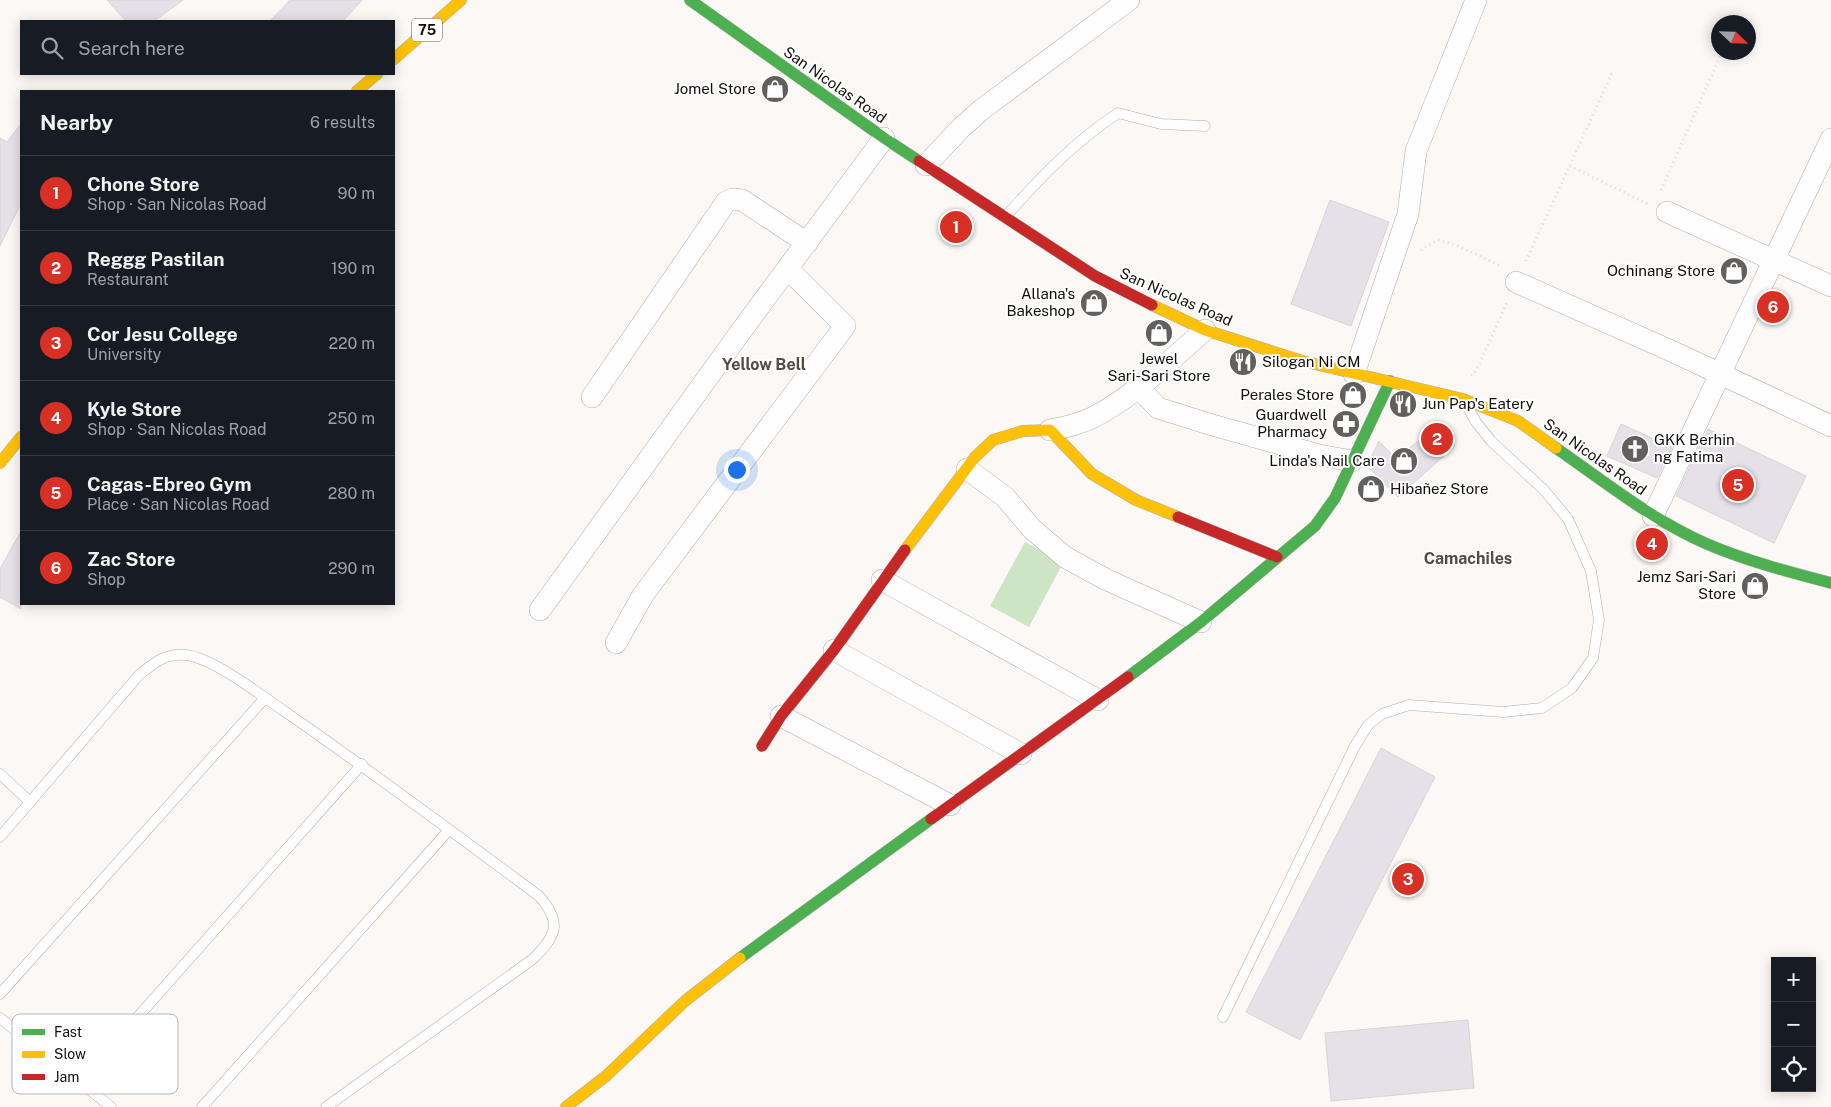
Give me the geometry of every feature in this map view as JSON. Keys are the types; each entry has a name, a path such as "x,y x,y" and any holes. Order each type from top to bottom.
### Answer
{"main road":[{"name":"75","path":"395,58 461,0"},
{"name":"San Nicolas Road","path":"690,0 884,138 1095,276 1141,300 1205,330 1302,361 1463,399 1518,421 1653,516 1707,544 1761,564 1831,583"},
{"path":"358,90 376,75"},
{"path":"566,1107 606,1076 685,1001 727,967 1098,700 1201,622 1315,526 1325,514 1390,381"},
{"path":"762,746 781,716 834,650 882,580 975,457 993,440 1023,430 1050,430 1092,474 1136,500 1277,557"}],"street":[{"path":"926,165 981,110 1129,0"},
{"path":"1354,374 1408,214 1416,151 1476,0"},
{"path":"540,610 747,323 884,138"},
{"path":"1653,516 1831,139"},
{"path":"592,398 726,202 733,198 742,200 807,243"},
{"path":"1660,209 1831,286"},
{"path":"616,643 642,595 845,326 788,269"},
{"path":"1518,279 1831,426"},
{"path":"1050,430 1077,424 1102,412 1138,387 1205,330"},
{"path":"1138,387 1158,408 1319,455 1352,461"},
{"path":"967,469 1006,497 1032,529 1065,557 1106,579 1201,622"},
{"path":"882,580 1098,700"},
{"path":"834,650 1021,754"},
{"path":"781,716 950,805"}],"lane":[{"path":"1006,217 1036,182 1070,150 1091,131 1118,113 1161,124 1205,126"},
{"path":"1223,1017 1355,746 1368,725 1382,714 1409,705 1503,712 1542,708 1572,688 1593,658 1599,620 1590,571 1568,518 1544,490 1491,441 1476,422 1463,399"},
{"path":"0,837 140,675 152,664 167,656 187,655 202,659 266,698 362,764 539,896 548,906 553,917 554,928 552,937 533,958 326,1107"},
{"path":"0,994 266,698"},
{"path":"140,1014 362,764"},
{"path":"0,774 30,802"},
{"path":"202,1107 449,830"},
{"path":"0,1018 12,1028"},
{"path":"95,1094 111,1107"}],"path":[{"path":"1570,166 1660,209 1676,159 1719,60"},
{"path":"1444,394 1474,373 1612,73"},
{"path":"1418,252 1437,240 1456,245 1518,279"}],"green space":[{"path":"1025,542 1063,563 1029,627 990,606"}],"building":[{"path":"107,0 183,0 155,20 125,20"},
{"path":"290,0 362,0 344,20 271,20"},
{"path":"20,125 20,205 0,246 0,138 7,142"},
{"path":"1330,200 1389,222 1351,326 1291,304"},
{"path":"1439,424 1455,446 1398,497 1367,466 1379,441 1396,459"},
{"name":"GKK Berhin ng Fatima","path":"1621,424 1672,447 1657,478 1607,456"},
{"path":"1708,429 1806,476 1774,543 1676,496"},
{"path":"20,533 21,609 0,597 0,569"},
{"path":"1381,748 1435,777 1300,1040 1246,1012"},
{"path":"1468,1020 1474,1088 1331,1101 1325,1033"}],"traffic: fast":[{"path":"690,0 919,161"},
{"path":"1128,677 1201,622 1315,526 1335,498 1390,381"},
{"path":"1556,448 1629,500 1667,524 1707,544 1753,561 1831,583"},
{"path":"740,958 931,819"}],"traffic: slow":[{"path":"395,58 461,0"},
{"path":"358,90 376,75"},
{"path":"1152,305 1205,330 1302,361 1463,399 1518,421 1556,448"},
{"path":"905,550 975,457 993,440 1023,431 1050,430 1092,474 1136,500 1178,517"},
{"path":"0,463 20,438"},
{"path":"566,1107 606,1076 685,1001 740,958"}],"traffic: jam":[{"path":"919,161 1095,276 1152,305"},
{"path":"1178,517 1277,557"},
{"path":"762,746 781,716 834,650 905,550"},
{"path":"931,819 1128,677"}],"place":[{"name":"Jomel Store","path":"775,89"},
{"name":"Chone Store","path":"956,227"},
{"name":"Ochinang Store","path":"1734,271"},
{"name":"Allana's Bakeshop","path":"1094,303"},
{"name":"Zac Store","path":"1773,307"},
{"name":"Jewel Sari-Sari Store","path":"1159,333"},
{"name":"Silogan Ni CM","path":"1243,362"},
{"name":"Perales Store","path":"1353,395"},
{"name":"Jun Pap's Eatery","path":"1403,404"},
{"name":"Guardwell Pharmacy","path":"1346,424"},
{"name":"Reggg Pastilan","path":"1437,439"},
{"name":"GKK Berhin ng Fatima","path":"1635,449"},
{"name":"Linda's Nail Care","path":"1404,461"},
{"name":"Cagas-Ebreo Gym","path":"1738,485"},
{"name":"Hibañez Store","path":"1371,489"},
{"name":"Kyle Store","path":"1652,544"},
{"name":"Jemz Sari-Sari Store","path":"1755,586"},
{"name":"Cor Jesu College","path":"1408,879"}],"district":[{"name":"Yellow Bell","path":"764,364"},
{"name":"Camachiles","path":"1468,558"}]}
